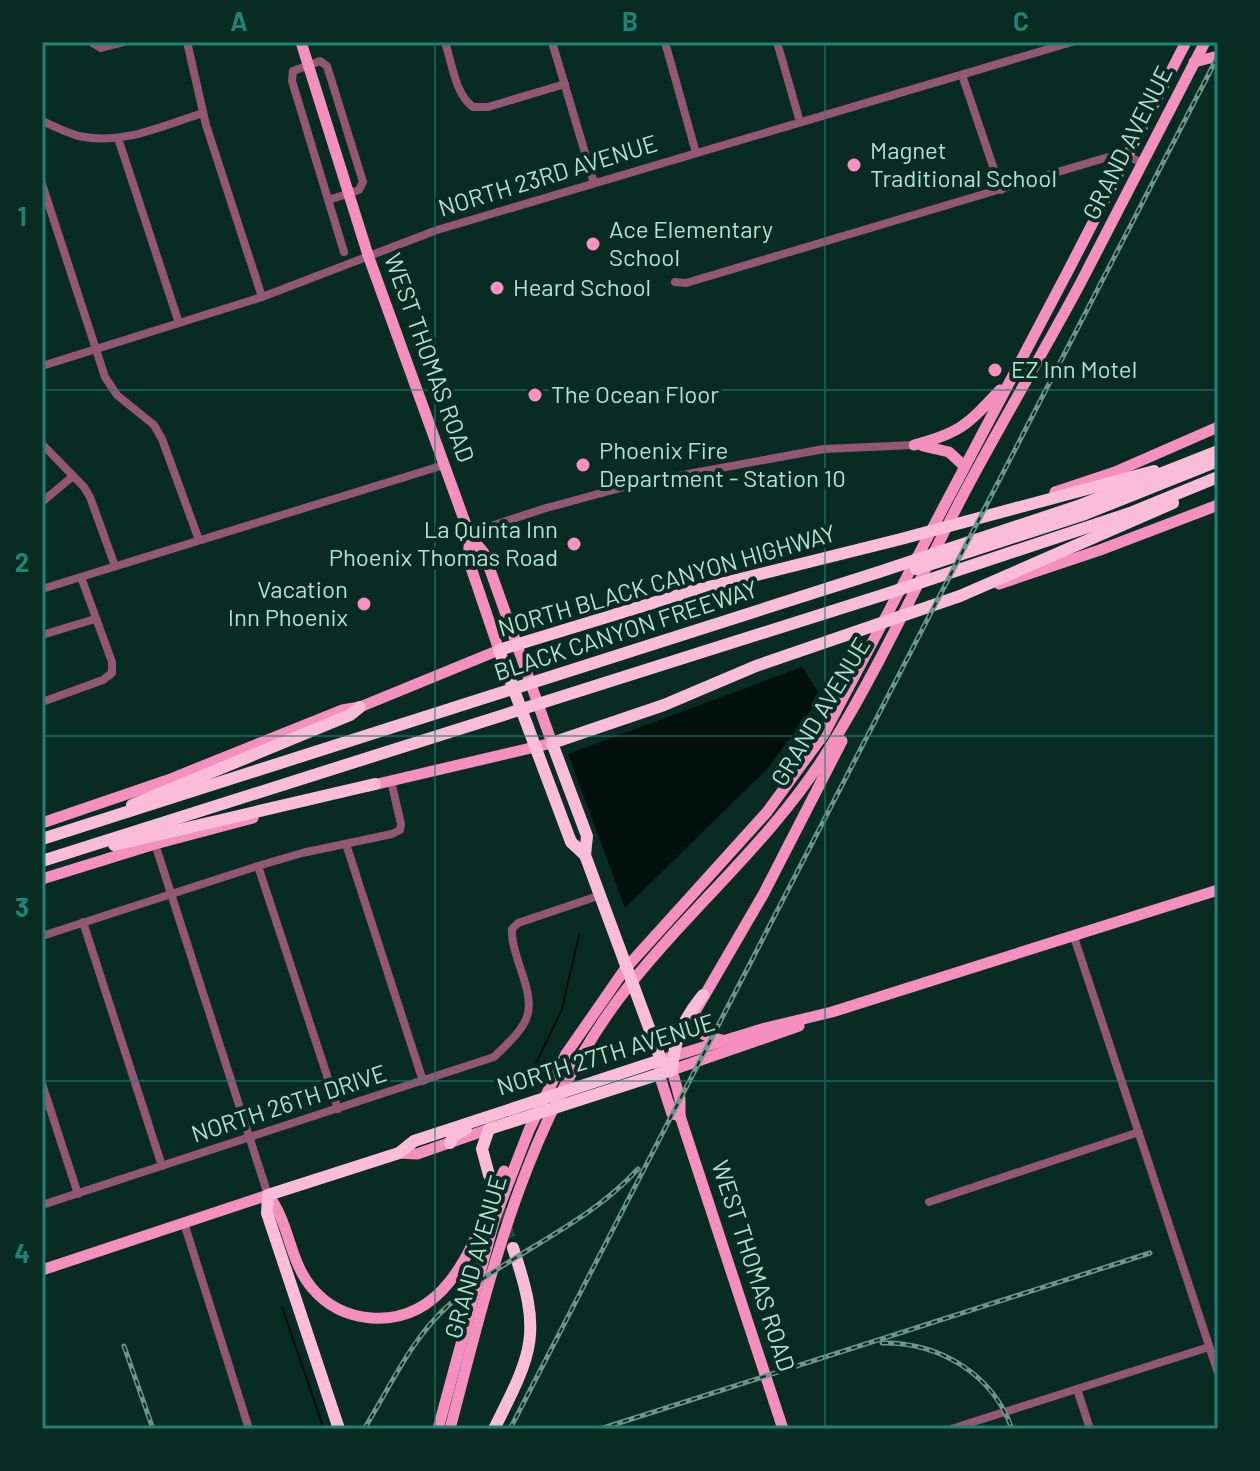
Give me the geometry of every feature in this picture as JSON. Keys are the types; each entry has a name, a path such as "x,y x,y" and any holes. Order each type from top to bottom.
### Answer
{"highway":[{"name":"BLACK CANYON FREEWAY","path":"42,839 879,572 1078,506 1218,451"},
{"path":"971,521 1203,458"},
{"path":"42,848 1044,527 1149,490 1218,461"},
{"path":"552,743 664,705 756,666 960,596 1147,516 1218,478"},
{"name":"BLACK CANYON FREEWAY","path":"42,861 889,593 1130,513 1218,478"},
{"name":"NORTH BLACK CANYON HIGHWAY","path":"499,650 692,591 971,521"},
{"name":"WEST THOMAS ROAD","path":"499,650 571,842 585,855 666,1065"},
{"path":"95,822 166,789 350,715 360,707"},
{"name":"WEST THOMAS ROAD","path":"552,743 587,836 585,855"},
{"path":"83,848 124,844 375,784"},
{"path":"666,1065 677,1036 703,995"},
{"name":"NORTH 27TH AVENUE","path":"268,1195 399,1153 414,1141 493,1114 666,1065"},
{"name":"NORTH 27TH AVENUE","path":"489,1129 666,1065"},
{"path":"450,1143 457,1133 493,1114"},
{"path":"489,1129 482,1149 489,1175"},
{"path":"268,1195 267,1213 339,1429"},
{"path":"494,1429 524,1367 531,1336 528,1298 513,1248"}],"main road":[{"name":"WEST THOMAS ROAD","path":"301,42 368,255 470,536 484,553 552,743"},
{"name":"GRAND AVENUE","path":"438,1429 505,1187 566,1054 625,969 749,833 797,774 824,734 874,644 1186,42"},
{"name":"GRAND AVENUE","path":"450,1429 520,1182 570,1072 605,1019 672,936 792,804 839,734 1205,42"},
{"path":"1194,62 1218,56"},
{"path":"914,445 963,428 1011,378"},
{"name":"NORTH BLACK CANYON HIGHWAY","path":"971,521 1115,472 1218,427"},
{"path":"914,445 949,452 964,466"},
{"path":"960,596 1100,550 1218,505"},
{"name":"WEST THOMAS ROAD","path":"470,536 468,559 499,650"},
{"name":"NORTH BLACK CANYON HIGHWAY","path":"42,823 136,792 342,710 360,707 499,650"},
{"path":"724,1041 703,1036 696,1028 694,1016 786,851 850,725 871,675"},
{"path":"42,879 155,844 320,802 375,784 552,743"},
{"name":"NORTH 27TH AVENUE","path":"666,1065 724,1041 832,1012 1218,890"},
{"name":"NORTH 27TH AVENUE","path":"666,1065 765,1039 832,1012"},
{"path":"268,1195 280,1209 301,1273 316,1293 334,1307 352,1315 389,1318 426,1305 444,1291 454,1278 541,1091 566,1054"},
{"name":"WEST THOMAS ROAD","path":"666,1065 672,1114 680,1116 783,1429"},
{"name":"NORTH 27TH AVENUE","path":"399,1153 417,1154 489,1129"},
{"name":"NORTH 27TH AVENUE","path":"42,1270 268,1195"}],"street":[{"path":"94,44 107,48 124,42"},
{"path":"187,42 203,113 262,297"},
{"path":"445,42 458,85 465,100 473,107 488,107 565,84"},
{"path":"552,42 594,183"},
{"path":"665,42 696,153"},
{"path":"777,42 800,122"},
{"name":"NORTH 23RD AVENUE","path":"42,366 262,297 437,230 1072,42"},
{"path":"308,63 320,61 327,66 363,182 359,190 328,200"},
{"name":"WEST THOMAS ROAD","path":"308,63 293,71 292,81 344,252"},
{"path":"962,75 1001,190"},
{"path":"43,122 82,137 118,138 203,113"},
{"path":"118,138 179,323"},
{"path":"675,282 686,283 1108,157 1127,156 1143,163"},
{"path":"42,184 105,377 117,395 154,425 199,540"},
{"path":"42,444 90,497 115,566"},
{"path":"470,536 546,508 663,478 824,449 914,445"},
{"path":"42,589 444,465"},
{"path":"42,502 72,477"},
{"path":"42,702 103,680 112,673 112,662 81,577"},
{"path":"42,635 95,619"},
{"path":"42,936 258,866 400,830 391,781"},
{"path":"155,844 268,1195"},
{"path":"346,844 423,1081"},
{"path":"258,866 338,1109"},
{"name":"NORTH 26TH DRIVE","path":"42,1205 494,1057 528,1021 530,1013 528,988 513,947 512,929 518,923 601,895"},
{"path":"83,922 162,1166"},
{"path":"1074,937 1218,1373"},
{"path":"42,1084 78,1194"},
{"path":"929,1202 1139,1132"},
{"path":"184,1223 249,1429"},
{"path":"951,1429 1209,1347"},
{"path":"1077,1389 1090,1429"}],"shaded area":[{"path":"802,667 821,696 768,768 625,908 568,754"}],"waterway":[{"path":"532,1072 562,1009 579,935"},
{"path":"282,1307 324,1429"}],"tunnel":[{"path":"489,1175 513,1248"}],"railway":[{"path":"510,1429 1218,56"},
{"path":"364,1429 402,1363 436,1317 473,1286 595,1207 638,1169"},
{"path":"600,1429 1150,1253"},
{"path":"882,1343 924,1348 961,1365 992,1392 1012,1429"},
{"path":"124,1346 153,1429"}],"place":[{"name":"Magnet Traditional School","path":"854,165"},
{"name":"Ace Elementary School","path":"593,244"},
{"name":"Heard School","path":"497,288"},
{"name":"EZ Inn Motel","path":"995,370"},
{"name":"The Ocean Floor","path":"535,395"},
{"name":"Phoenix Fire Department - Station 10","path":"583,465"},
{"name":"La Quinta Inn Phoenix Thomas Road","path":"574,544"},
{"name":"Vacation Inn Phoenix","path":"364,604"}]}
